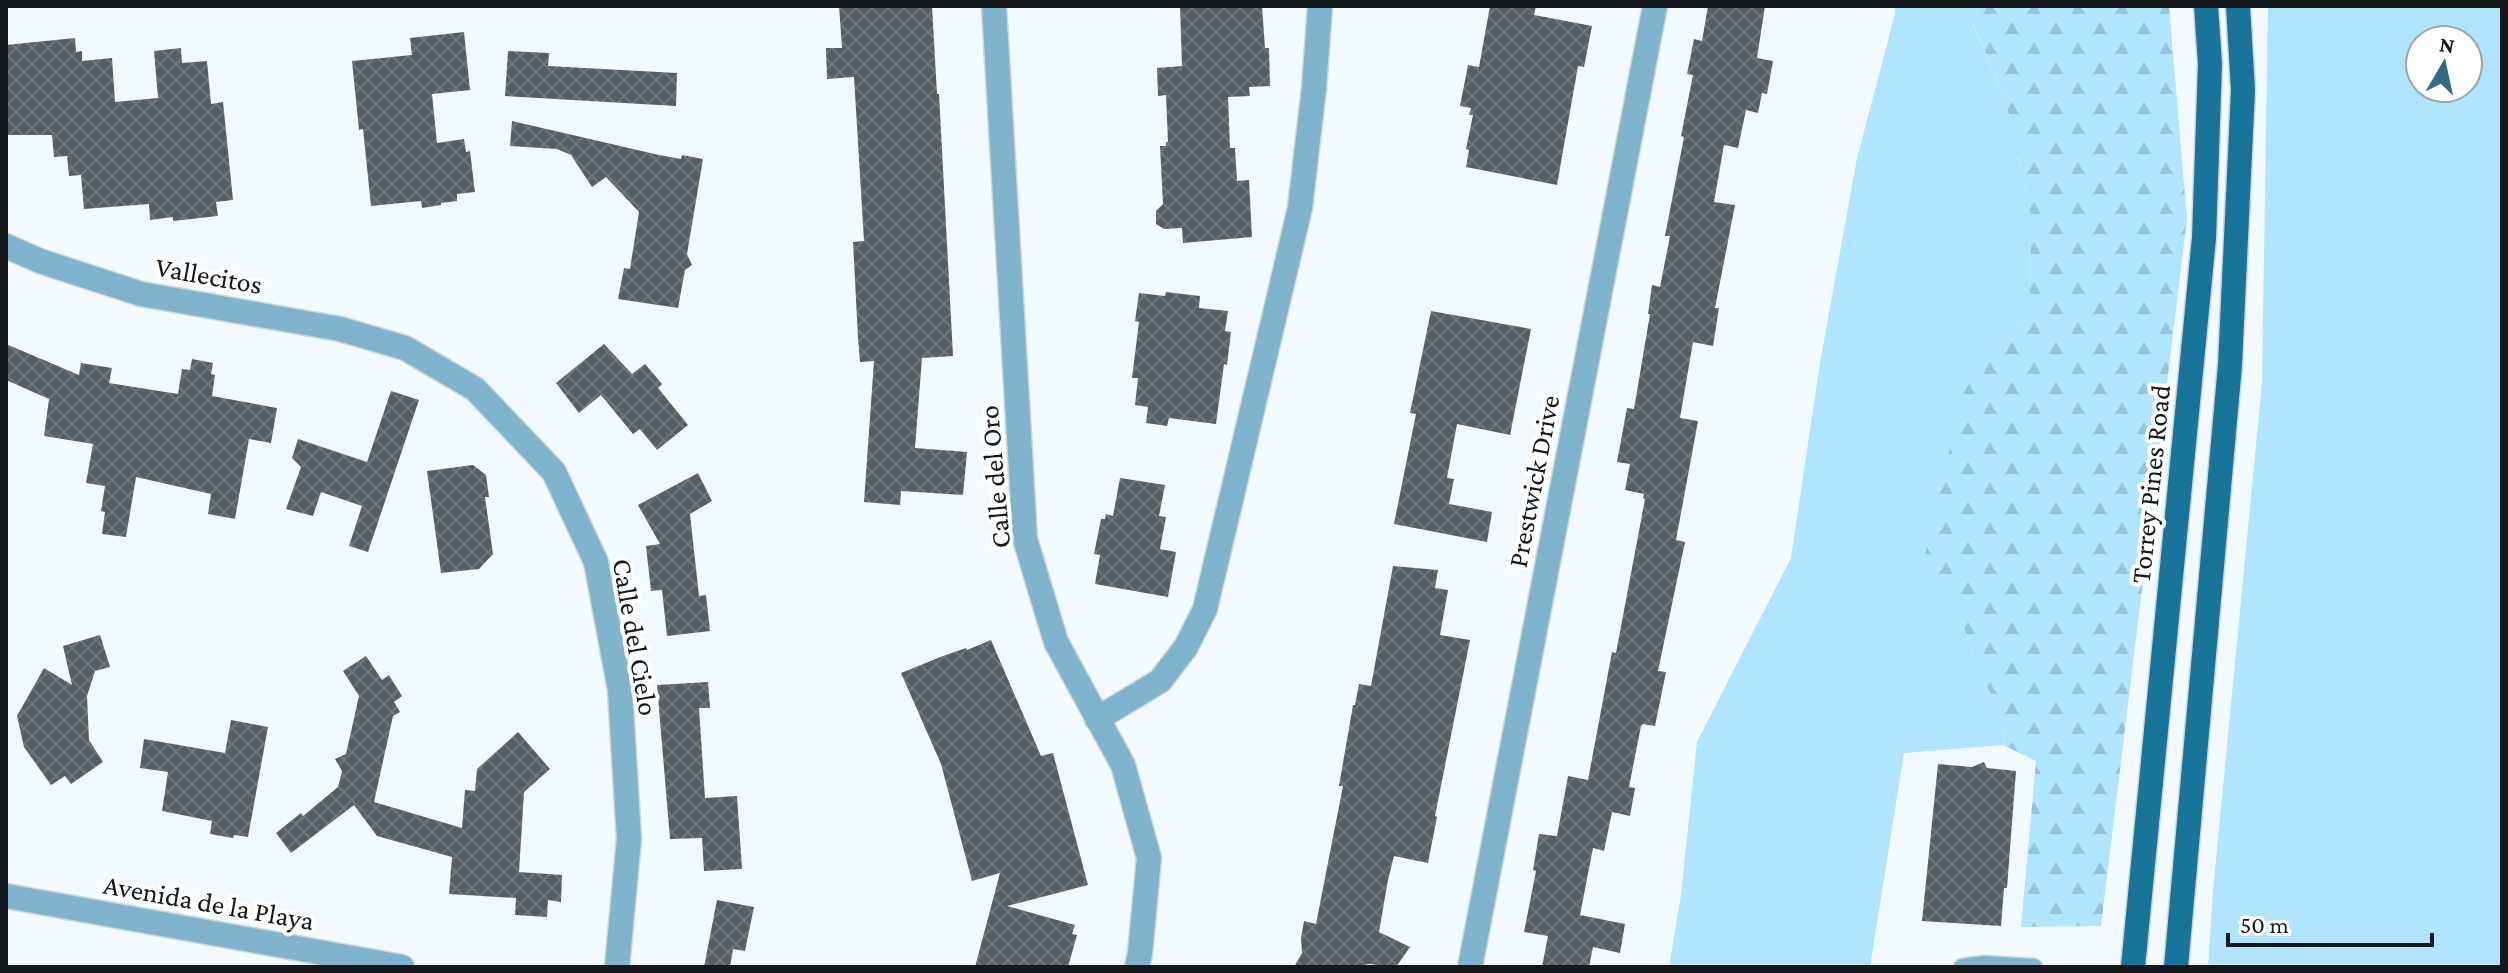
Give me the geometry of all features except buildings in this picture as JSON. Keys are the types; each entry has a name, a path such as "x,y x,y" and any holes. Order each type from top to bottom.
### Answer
{"main road":[{"name":"Torrey Pines Road","path":"2133,967 2204,238 2210,64 2206,6"},
{"path":"2176,967 2230,365 2243,90 2238,6"}],"street":[{"name":"Calle del Oro","path":"994,6 1025,539 1056,642 1123,765 1149,858 1137,967"},
{"path":"1097,719 1160,681 1186,647 1205,609 1300,208 1320,6"},
{"name":"Prestwick Drive","path":"1470,967 1655,6"},
{"name":"Vallecitos","path":"6,246 40,261 141,294 340,329 405,348"},
{"name":"Calle del Cielo","path":"405,348 475,389 554,472 596,562 620,690 629,839 617,967"},
{"name":"Avenida de la Playa","path":"6,896 402,967"}],"lane":[{"path":"1962,967 1984,964 2034,967"}],"green space":[{"path":"1895,6 1980,6 1973,25 2006,101 2031,214 2030,316 1993,344 1922,568 1960,614 1976,667 2004,719 2003,745 1904,753 1870,967 1669,967 1681,895 1697,742 1791,558 1820,363 1857,158"},
{"path":"1980,6 2169,6 2187,219 2101,926 2021,927 2036,761 2003,745 2004,719 1976,667 1960,614 1922,568 1962,396 1993,344 2030,316 2031,214 2006,101 1973,24"},
{"path":"2268,6 2502,6 2502,967 2208,967 2262,383"}]}
